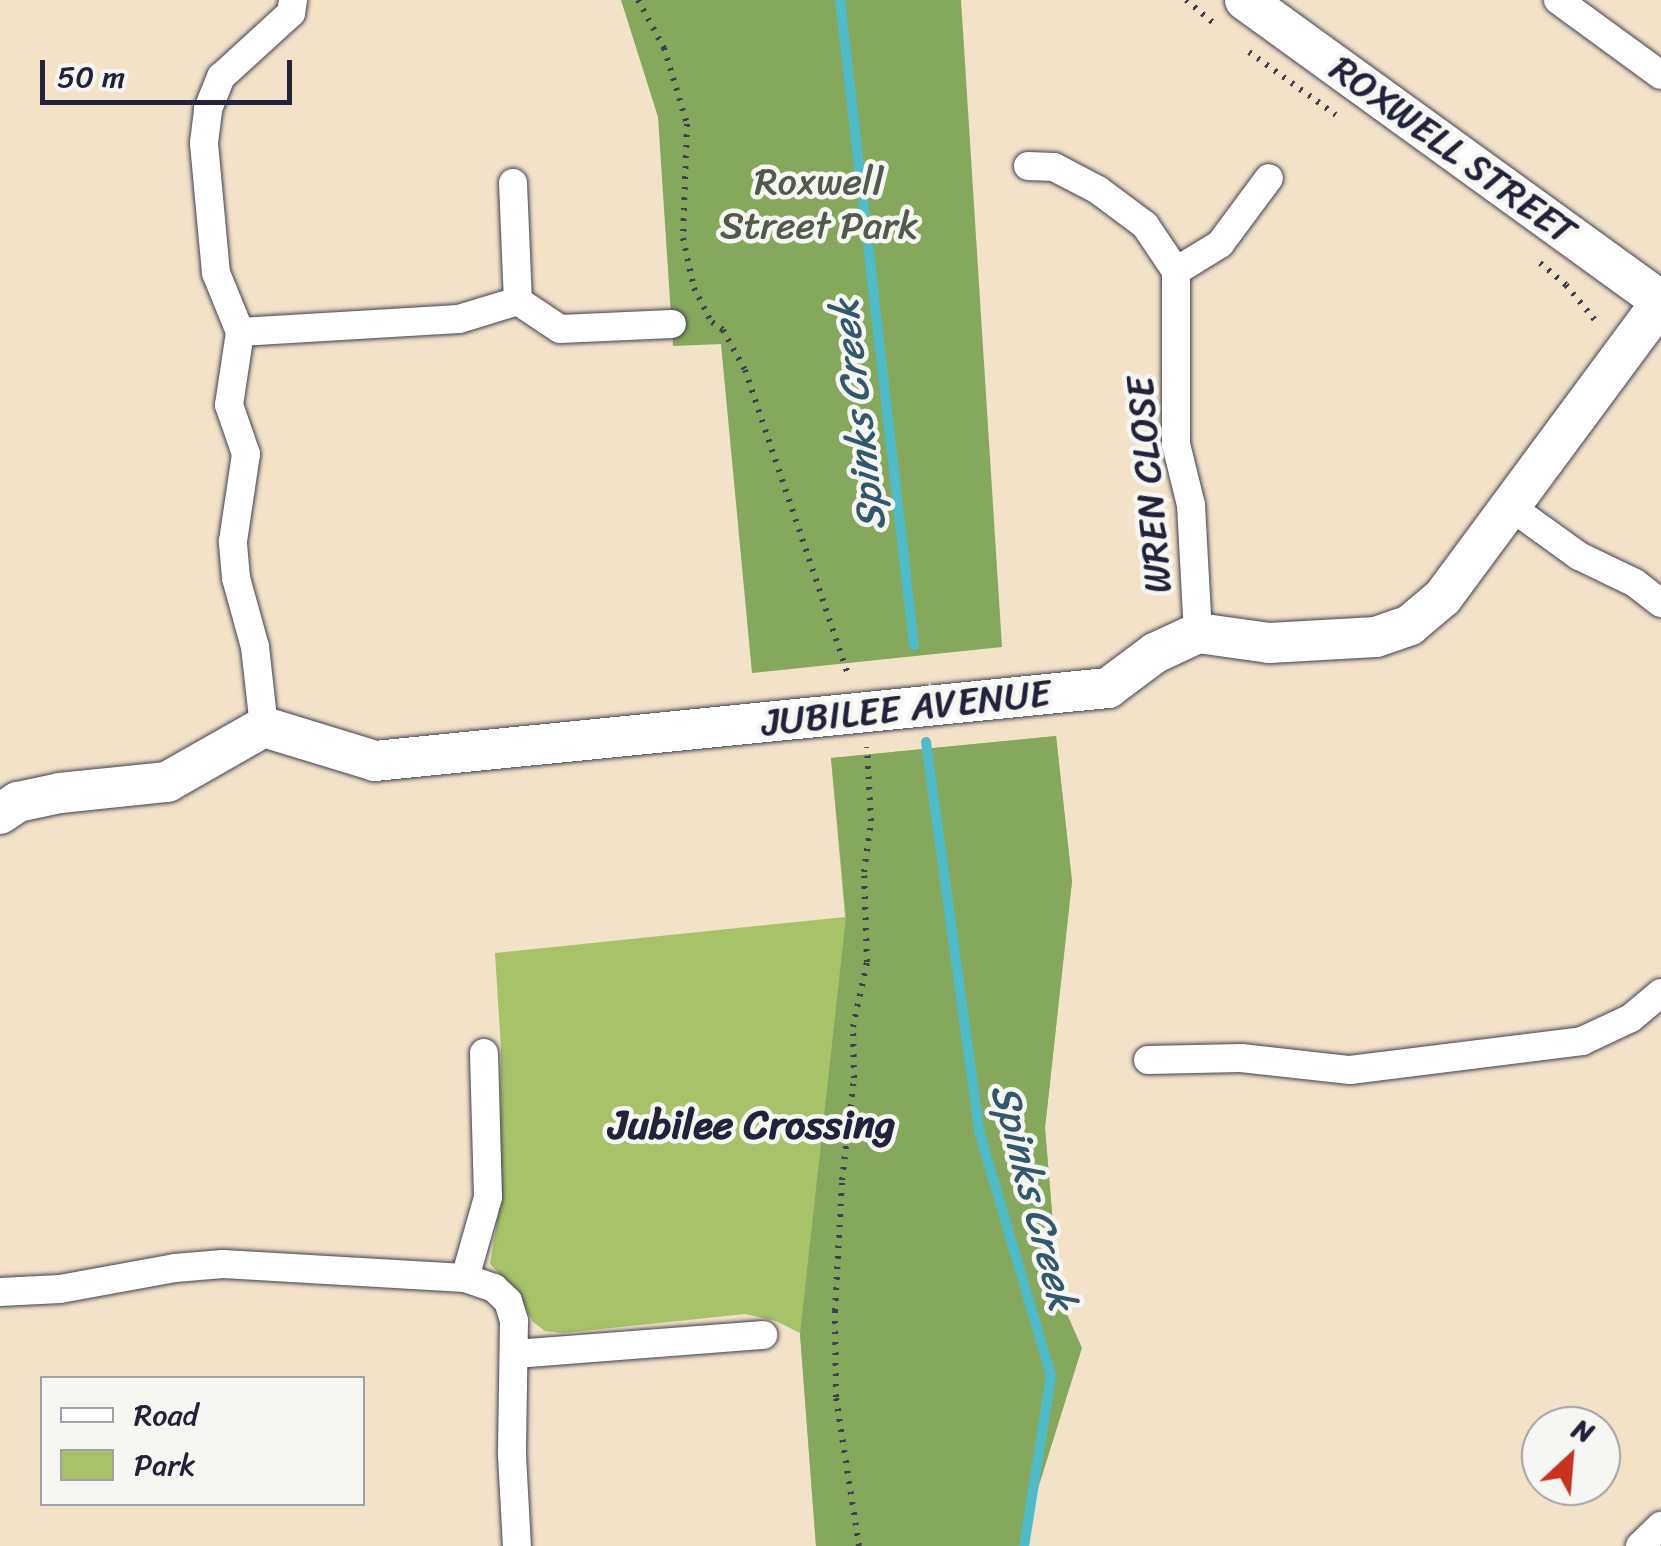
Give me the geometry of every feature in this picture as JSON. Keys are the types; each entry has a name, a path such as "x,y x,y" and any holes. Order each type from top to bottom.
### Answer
{"street":[{"path":"0,814 18,802 60,793 167,782 264,727 255,648 236,578 234,540 246,454 229,406 240,332 216,272 204,143 208,109 221,77 291,13 293,0"},
{"path":"1558,0 1661,75"},
{"name":"ROXWELL STREET","path":"1236,17 1661,302"},
{"path":"1028,166 1054,167 1098,190 1145,226 1176,271 1220,244 1269,178"},
{"path":"513,183 518,302"},
{"name":"WREN CLOSE","path":"1176,271 1176,444 1191,505 1198,633"},
{"path":"240,332 458,318 518,302 560,330 672,324"},
{"path":"1198,633 1269,643 1376,638 1410,625 1444,597 1661,302"},
{"path":"1511,507 1578,556 1635,583 1661,603"},
{"name":"JUBILEE AVENUE","path":"264,727 375,762 862,713 1108,688 1155,652 1198,633"},
{"path":"1148,1060 1241,1058 1350,1070 1582,1041 1631,1018 1661,993"},
{"path":"465,1278 488,1197 484,1053"},
{"path":"0,1292 60,1289 223,1264 465,1278 494,1288 508,1302 516,1354 512,1455 517,1546"},
{"path":"516,1354 762,1335"},
{"path":"1640,1546 1661,1526"}],"path":[{"path":"638,0 664,48 687,124 682,238 694,288 745,370 784,496 862,713 872,820 864,872 866,962 853,1027 854,1078 842,1180 835,1312 836,1397 860,1546"},
{"path":"1186,0 1236,17"},
{"path":"1241,46 1283,80 1351,124"},
{"path":"1528,253 1566,284 1590,319 1629,347"},
{"path":"672,324 712,322"}],"green space":[{"name":"Roxwell Street Park","path":"621,0 961,0 1002,647 752,673 721,344 673,346 658,117"},
{"path":"1056,736 1072,881 1045,1128 1059,1296 816,1546 800,1333 776,1321 745,1314 563,1333 545,1331 533,1322 517,1292 490,1264 500,1204 501,1049 495,953 845,917 831,758"},
{"path":"1056,736 1072,881 1045,1128 1059,1296 1082,1348 1020,1546 816,1546 800,1334 846,917 831,758"}],"waterway":[{"name":"Spinks Creek","path":"840,0 914,645"},
{"name":"Spinks Creek","path":"926,742 979,1131 1051,1376 1024,1546"}],"district":[{"name":"Jubilee Crossing","path":"752,1125"}]}
